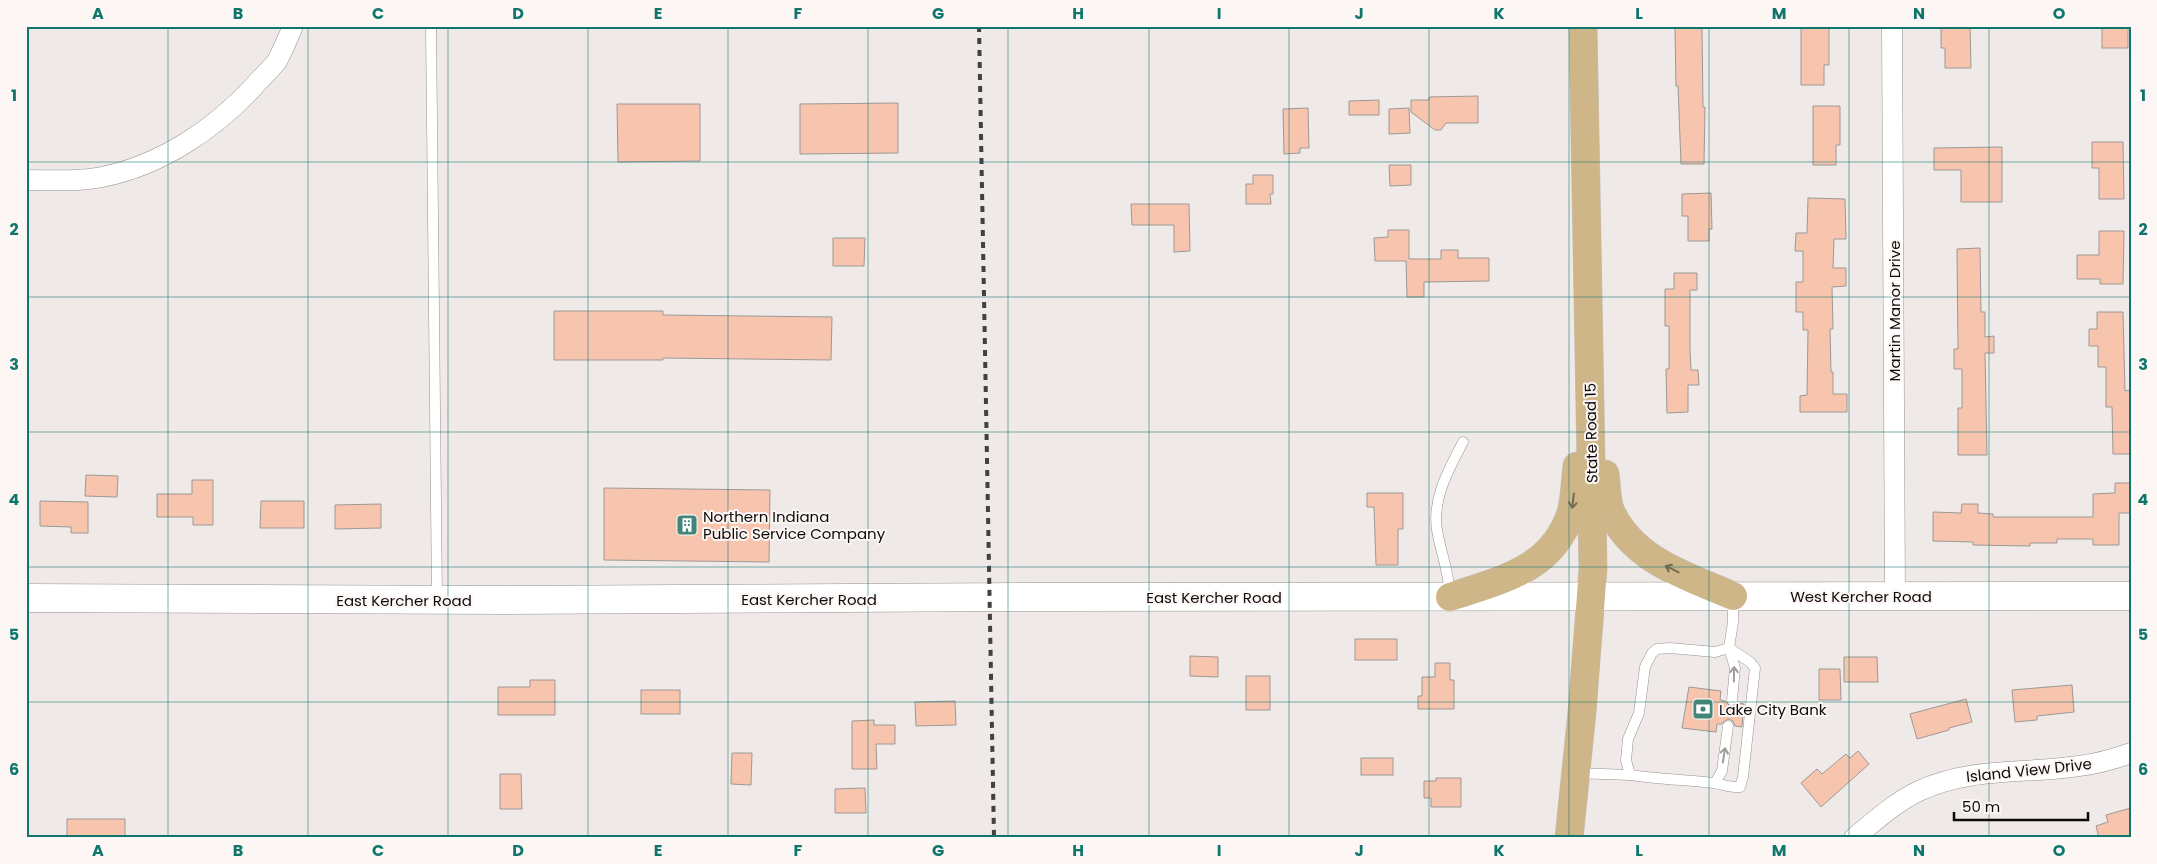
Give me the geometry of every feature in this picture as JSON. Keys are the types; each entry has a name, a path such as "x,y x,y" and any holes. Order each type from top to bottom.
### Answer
{"main road":[{"name":"State Road 15","path":"1569,838 1593,569 1583,26"},
{"path":"1590,366 1610,510 1625,534 1639,550 1657,562 1732,596"},
{"path":"1450,597 1510,577 1529,568 1544,556 1562,535 1571,511 1590,366"},
{"name":"East Kercher Road","path":"26,598 437,600 1591,596"},
{"name":"West Kercher Road","path":"1591,596 2131,596"}],"street":[{"path":"26,180 102,177 132,168 163,155 218,121 248,92 276,62 293,26"},
{"name":"Martin Manor Drive","path":"1892,26 1895,596"},
{"name":"Island View Drive","path":"1854,838 1895,805 1920,791 1945,782 1969,776 2078,766 2131,753"}],"lane":[{"path":"431,26 437,600"},
{"path":"1450,597 1449,575 1437,528 1437,512 1442,484 1463,442"},
{"path":"1732,596 1733,622 1729,648 1735,668 1732,700"},
{"path":"1576,772 1715,783 1732,788 1740,786 1744,777 1755,681 1755,668 1750,662 1729,648 1715,652 1670,648 1657,649 1652,653 1645,667 1639,713 1628,739 1626,760 1630,775"},
{"path":"1715,783 1722,771 1728,726"}],"building":[{"path":"1801,26 1829,26 1829,65 1824,65 1824,85 1801,85"},
{"path":"1941,26 1970,26 1971,68 1945,68 1945,48 1941,48"},
{"path":"2102,26 2128,26 2128,48 2102,48"},
{"path":"1702,27 1703,107 1705,107 1704,164 1681,164 1678,86 1676,86 1675,28"},
{"path":"1478,96 1478,123 1446,123 1441,130 1435,130 1411,112 1411,100 1429,100 1429,97"},
{"path":"1379,100 1379,115 1349,115 1349,101"},
{"path":"898,103 898,153 800,154 800,104"},
{"path":"617,104 700,104 700,161 618,162"},
{"path":"1813,106 1840,106 1840,145 1836,145 1836,165 1813,165"},
{"path":"1308,108 1309,148 1300,148 1300,153 1284,154 1283,109"},
{"path":"1409,108 1410,133 1389,134 1389,109"},
{"path":"2092,142 2123,142 2124,199 2099,199 2099,168 2092,168"},
{"path":"2002,147 2002,202 1961,202 1961,170 1934,170 1934,148"},
{"path":"1389,165 1411,165 1411,185 1390,186"},
{"path":"1253,175 1273,175 1273,194 1270,194 1271,204 1246,204 1246,184 1253,184"},
{"path":"1711,193 1712,229 1709,229 1709,241 1688,241 1688,216 1682,216 1682,194"},
{"path":"1808,198 1845,199 1846,239 1834,239 1833,268 1846,268 1846,286 1832,287 1833,329 1830,329 1833,394 1847,394 1847,412 1800,412 1800,396 1807,395 1808,330 1803,330 1803,312 1796,312 1796,282 1803,282 1803,251 1795,251 1796,233 1807,233"},
{"path":"1131,204 1189,204 1190,251 1174,252 1174,225 1132,225"},
{"path":"1388,230 1409,230 1409,259 1441,259 1441,250 1458,250 1458,258 1489,258 1489,281 1424,282 1424,297 1407,297 1406,261 1375,261 1374,238 1388,237"},
{"path":"2099,231 2124,231 2123,284 2100,284 2100,279 2077,279 2077,255 2099,255"},
{"path":"833,238 865,238 864,266 833,266"},
{"path":"1980,248 1981,312 1985,312 1985,337 1994,336 1994,353 1985,353 1987,455 1958,455 1958,408 1962,408 1962,369 1954,369 1954,349 1958,349 1957,249"},
{"path":"1674,273 1697,273 1697,290 1690,290 1690,350 1691,370 1698,370 1699,385 1688,385 1688,412 1667,413 1666,369 1669,369 1669,326 1665,326 1665,289 1674,289"},
{"path":"554,311 663,311 663,315 832,317 831,360 663,358 663,360 554,360"},
{"path":"2097,312 2123,312 2125,391 2131,390 2131,454 2113,454 2112,407 2106,407 2106,367 2098,367 2098,346 2089,346 2089,329 2097,329"},
{"path":"86,475 118,476 117,497 85,496"},
{"path":"192,480 213,480 213,525 193,525 193,517 157,517 157,494 192,494"},
{"path":"2115,483 2131,483 2131,513 2119,513 2119,545 2093,545 2093,539 2057,539 2057,543 2030,543 2030,546 1973,545 1973,542 1933,541 1933,512 1961,513 1962,504 1978,504 1978,513 1993,514 1993,517 2093,517 2093,494 2115,493"},
{"name":"Northern Indiana Public Service Company","path":"604,488 770,490 769,562 604,560"},
{"path":"1367,493 1403,493 1403,529 1398,529 1398,565 1376,565 1374,507 1367,507"},
{"path":"40,501 88,502 88,533 71,533 71,527 40,526"},
{"path":"261,501 304,501 304,528 260,528"},
{"path":"381,504 381,528 335,529 335,505"},
{"path":"1355,639 1397,639 1397,660 1355,660"},
{"path":"1190,656 1218,657 1218,677 1190,676"},
{"path":"1844,657 1877,657 1878,682 1844,682"},
{"path":"1435,663 1450,663 1450,680 1454,680 1454,709 1418,709 1418,696 1422,696 1422,677 1435,677"},
{"path":"1819,669 1840,669 1841,700 1819,700"},
{"path":"1246,676 1270,676 1270,710 1246,710"},
{"path":"530,680 555,680 555,715 498,715 498,687 530,687"},
{"path":"2072,685 2074,712 2037,716 2037,720 2015,722 2012,690"},
{"path":"1689,687 1721,691 1720,700 1725,701 1731,707 1738,703 1744,704 1742,727 1735,726 1733,721 1728,719 1721,724 1717,724 1716,732 1682,728"},
{"path":"641,690 680,690 680,714 641,714"},
{"path":"1966,699 1972,722 1917,739 1910,714"},
{"path":"955,701 956,725 916,726 915,702"},
{"path":"874,720 874,725 895,725 895,744 876,744 877,769 852,769 852,721"},
{"path":"1858,751 1869,764 1821,807 1801,783 1817,769 1822,774 1846,754 1850,758"},
{"path":"732,753 752,753 751,785 731,784"},
{"path":"1361,758 1393,758 1393,775 1361,775"},
{"path":"500,774 521,774 522,809 500,809"},
{"path":"1436,778 1461,778 1461,807 1431,807 1431,798 1424,798 1424,781 1436,781"},
{"path":"865,788 866,813 835,813 835,789"},
{"path":"2131,808 2131,838 2099,838 2096,826 2108,822 2106,815"},
{"path":"67,819 125,819 125,838 67,838"}],"railway":[{"path":"979,26 994,838"}],"place":[{"name":"Northern Indiana Public Service Company","path":"687,525"},
{"name":"Lake City Bank","path":"1703,709"}]}
